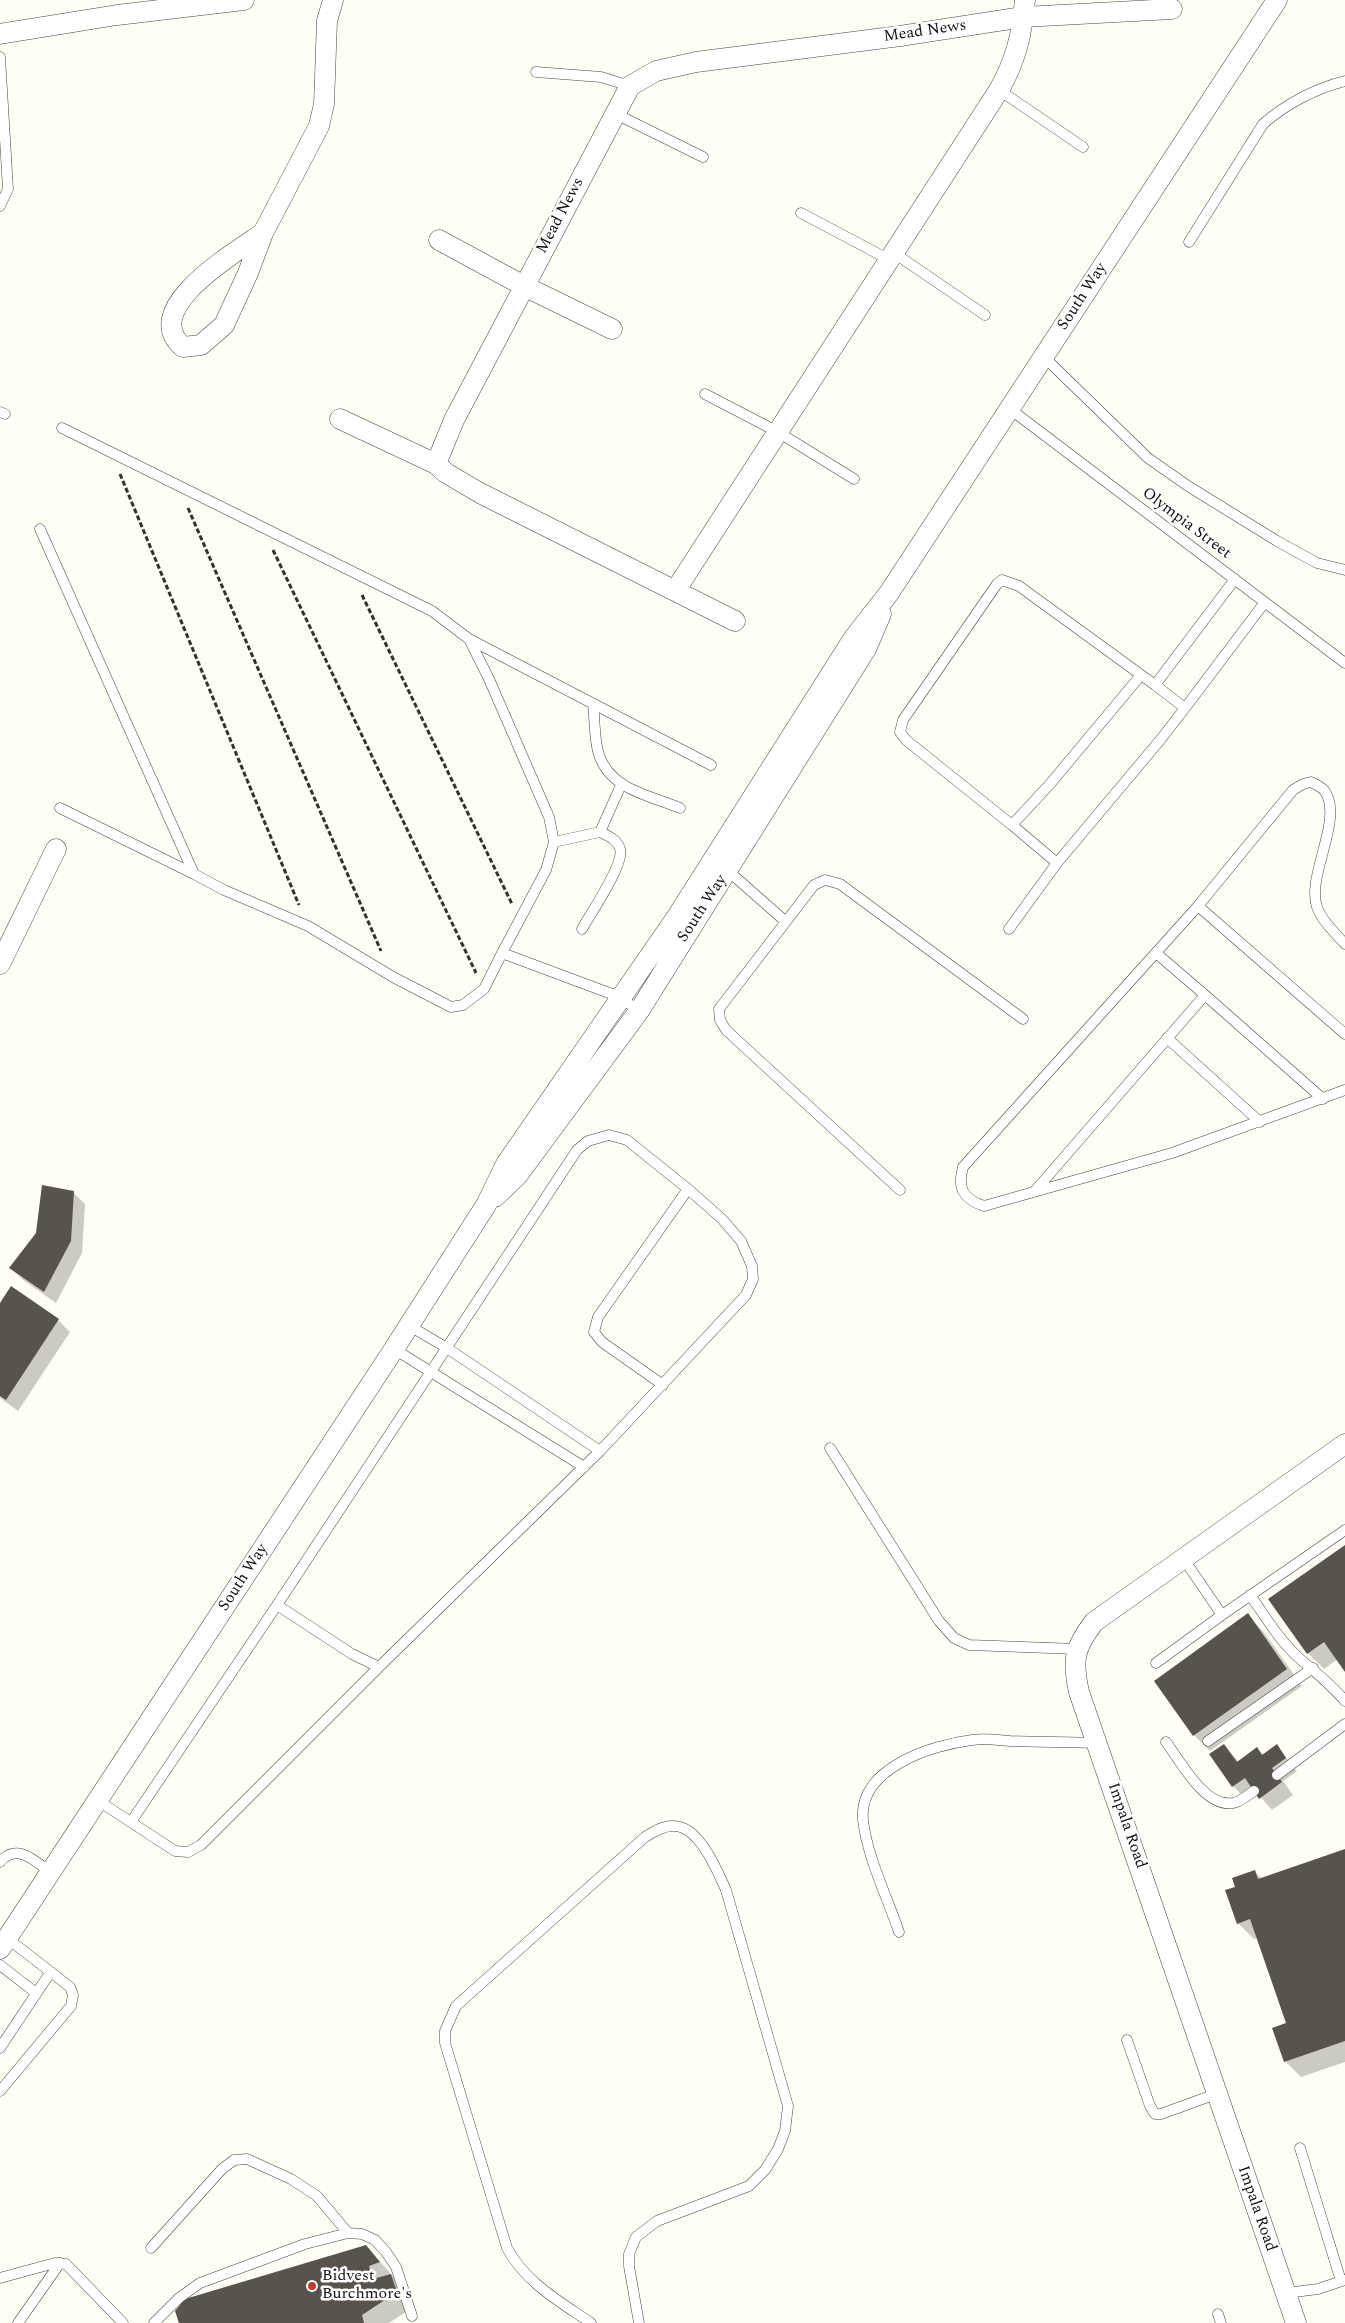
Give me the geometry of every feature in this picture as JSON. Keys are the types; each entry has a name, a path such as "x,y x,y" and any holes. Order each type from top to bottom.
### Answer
{"street":[{"path":"0,34 115,7 244,0"},
{"path":"263,232 203,276 177,305 171,317 171,328 176,341 183,347 201,345 224,325 248,273 263,232 320,126 324,104 327,21 333,0"},
{"name":"South Way","path":"4,1943 394,1349 486,1205 506,1164 620,997 720,865 866,649 889,593 1277,0"},
{"path":"675,591 999,90 1011,69 1019,43 1024,8"},
{"name":"Mead News","path":"436,464 454,420 614,112 630,86 656,71 696,62 900,36 1024,8 1172,9"},
{"path":"439,240 524,286 612,329"},
{"path":"340,419 436,464 446,473 480,493 735,621"},
{"path":"0,964 56,849"},
{"name":"South Way","path":"486,1205 517,1176 639,1011 720,865"},
{"name":"Impala Road","path":"1296,2323 1079,1692 1074,1662 1081,1639 1094,1622 1345,1444"}],"lane":[{"path":"0,57 8,188 0,206"},
{"path":"536,72 601,77 630,86"},
{"path":"1189,242 1263,124 1277,112 1310,94 1345,81"},
{"path":"999,90 1083,147"},
{"path":"614,112 703,157"},
{"path":"801,213 892,257 985,315"},
{"path":"1044,357 1148,458 1188,486 1285,546 1317,563 1345,570"},
{"path":"705,394 778,432 854,479"},
{"name":"Olympia Street","path":"1010,409 1345,663"},
{"path":"62,428 432,611 469,639 711,766"},
{"path":"40,528 194,874"},
{"path":"1155,685 1235,579"},
{"path":"1057,863 1012,824 906,740 900,732 902,720 997,584 1002,580 1019,586 1185,708"},
{"path":"1009,929 1057,863 1162,739 1265,602"},
{"path":"60,808 224,890 308,926 392,977 451,1007 463,1005 484,989 546,870 554,842 549,817 489,679 469,639"},
{"path":"1012,824 1050,784 1141,675"},
{"path":"593,704 598,753 608,774 621,784 680,808"},
{"path":"1345,944 1325,921 1317,906 1315,886 1325,856 1331,829 1331,802 1324,790 1311,782 1293,790 1198,906 963,1167 960,1178 962,1190 971,1202 984,1206 1172,1153 1323,1100 1345,1090"},
{"path":"600,832 621,784"},
{"path":"554,842 600,832 616,840 621,851 619,864 582,929"},
{"path":"720,865 785,921"},
{"path":"900,1190 726,1030 720,1020 719,1009 814,885 825,880 840,884 1023,1019"},
{"path":"1198,906 1345,1034"},
{"path":"502,953 620,997 639,1011"},
{"path":"1156,953 1323,1100"},
{"path":"1033,1193 1205,995"},
{"path":"1168,1038 1260,1122"},
{"path":"98,1800 131,1822 175,1851 188,1852 201,1845 379,1666 600,1451 663,1386 746,1294 753,1279 752,1266 741,1241 722,1219 688,1188 627,1140 609,1135 588,1141 577,1150 277,1605 131,1822"},
{"path":"663,1386 602,1342 594,1332 598,1317 688,1188"},
{"path":"408,1325 447,1348 600,1451"},
{"path":"394,1349 584,1467"},
{"path":"830,1448 939,1621 954,1638 969,1645 1077,1650"},
{"path":"1156,1663 1250,1595 1345,1530"},
{"path":"1183,1558 1222,1615"},
{"path":"1250,1595 1282,1639 1298,1657 1331,1684 1345,1700"},
{"path":"277,1605 345,1650 379,1666"},
{"path":"1208,1741 1313,1668"},
{"path":"1277,1776 1345,1724"},
{"path":"899,1932 869,1846 863,1818 865,1803 874,1784 889,1768 925,1750 973,1740 1097,1743"},
{"path":"1166,1742 1205,1794 1219,1802 1234,1803 1254,1792"},
{"path":"591,2323 534,2283 523,2273 507,2248 444,2043 445,2030 456,2006 492,1973 645,1837 658,1830 674,1826 687,1828 693,1834 716,1869 726,1890 788,2106 785,2131 778,2149 765,2170 749,2186 657,2220 636,2237 629,2254 629,2266 639,2323"},
{"path":"0,1862 13,1853 24,1853 50,1872"},
{"path":"0,2091 72,2006 73,1995 70,1987 4,1943"},
{"path":"0,1965 36,1993"},
{"path":"0,2048 50,1973"},
{"path":"1127,2040 1152,2112 1155,2114 1162,2114 1216,2094"},
{"path":"1286,2294 1318,2289 1343,2280 1300,2148"},
{"path":"151,2248 222,2169 234,2160 247,2159 290,2179 317,2196 348,2232"},
{"path":"154,2323 179,2298 200,2283 305,2244 348,2232 362,2234 375,2240 386,2252 396,2267 412,2316"},
{"path":"18,2323 60,2262"},
{"path":"0,2278 60,2262 66,2264 123,2323"}],"path":[{"path":"111,452 308,926"},
{"path":"178,486 392,977"},
{"path":"262,527 484,989"},
{"path":"351,570 520,920"}],"building":[{"path":"42,1185 74,1191 71,1241 44,1292 9,1268 36,1233"},
{"path":"11,1286 59,1319 6,1400 0,1396 0,1303"},
{"path":"1345,1545 1345,1672 1324,1642 1307,1654 1268,1599"},
{"path":"1248,1613 1287,1669 1193,1736 1154,1681"},
{"path":"1224,1744 1237,1762 1257,1747 1262,1755 1277,1744 1286,1758 1272,1768 1282,1782 1259,1799 1245,1778 1232,1787 1209,1754"},
{"path":"1345,1849 1345,2041 1284,2062 1272,2028 1286,2023 1250,1919 1237,1924 1225,1890 1235,1887 1232,1878 1255,1870 1258,1879"},
{"name":"Bidvest Burchmore's","path":"366,2245 380,2262 369,2266 373,2279 391,2274 397,2292 362,2315 364,2323 179,2323 175,2311 185,2299"}],"place":[{"name":"Bidvest Burchmore's","path":"312,2286"}]}
